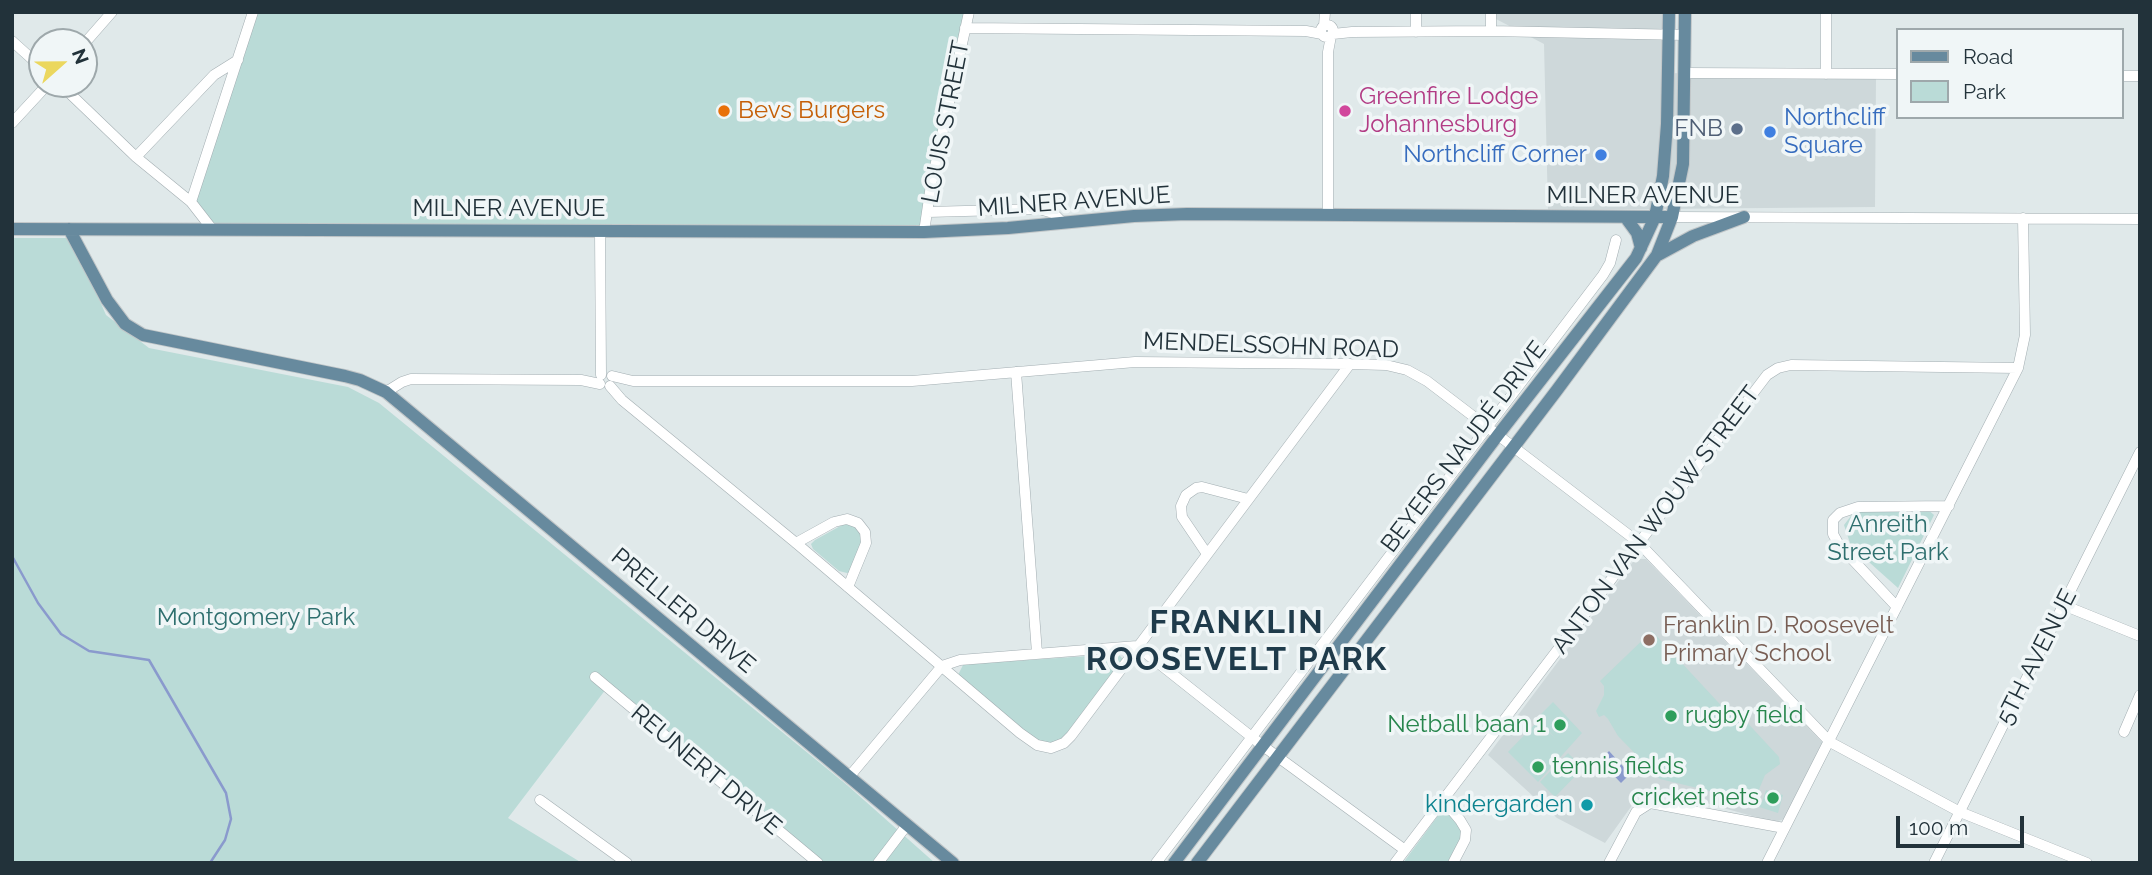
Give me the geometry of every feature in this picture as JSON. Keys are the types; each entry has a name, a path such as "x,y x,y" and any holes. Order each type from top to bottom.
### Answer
{"main road":[{"name":"BEYERS NAUDÉ DRIVE","path":"1174,863 1641,248 1655,217 1666,156 1669,12"},
{"name":"BEYERS NAUDÉ DRIVE","path":"1197,863 1657,255 1672,217 1683,164 1685,12"},
{"name":"MILNER AVENUE","path":"12,229 924,232 1187,214 1672,217"},
{"path":"1657,255 1693,236 1744,217"},
{"path":"1626,218 1637,233 1641,248"},
{"path":"69,229 116,314 125,324 142,335 345,376 386,392"},
{"name":"PRELLER DRIVE","path":"386,392 953,863"}],"street":[{"path":"98,28 112,12"},
{"path":"191,202 253,12"},
{"name":"LOUIS STREET","path":"924,232 969,12"},
{"path":"1327,12 1328,215"},
{"path":"1416,12 1416,32"},
{"path":"1490,12 1491,32"},
{"path":"1826,12 1826,74"},
{"path":"965,29 1685,35"},
{"path":"12,41 28,55"},
{"path":"136,157 214,75 238,60"},
{"path":"1685,73 1896,74"},
{"path":"12,123 35,98"},
{"path":"75,98 136,157 191,202 212,229"},
{"path":"928,212 1039,209 1053,214 1062,222"},
{"name":"MILNER AVENUE","path":"1672,217 2140,219"},
{"path":"1767,863 2018,368 2025,335 2023,218"},
{"path":"600,231 601,355 605,380 622,400 796,542 1028,740 1051,748 1064,743 1071,736 1350,364"},
{"name":"BEYERS NAUDÉ DRIVE","path":"1156,863 1603,275 1610,263 1616,240"},
{"name":"MENDELSSOHN ROAD","path":"386,392 411,379 897,382 1135,362 1350,364 1395,367 1416,374 1639,542 1830,742 1959,811 2087,863"},
{"name":"ANTON VAN WOUW STREET","path":"1395,863 1761,382 1778,368 1791,365 2018,368"},
{"path":"1016,372 1037,653"},
{"name":"5TH AVENUE","path":"1934,863 2140,452"},
{"path":"1207,554 1182,517 1181,506 1186,495 1202,487 1248,499"},
{"path":"1897,607 1839,545 1833,534 1833,520 1844,511 1858,507 1949,506"},
{"path":"796,542 834,522 847,519 858,523 864,532 866,543 848,587"},
{"path":"2063,605 2140,636"},
{"path":"849,777 942,666 960,660 1137,646 1263,746 1405,850"},
{"name":"REUNERT DRIVE","path":"595,677 818,863"},
{"path":"2124,732 2140,695"},
{"path":"540,800 627,863"},
{"path":"1444,801 1460,820 1465,831 1465,840 1453,863"},
{"path":"1609,863 1632,818 1644,805 1664,804 1784,828"},
{"path":"878,863 907,825"}],"shaded area":[{"path":"1496,12 1667,12 1668,73 1876,77 1875,207 1548,210 1544,44 1496,19"},
{"name":"Franklin D. Roosevelt Primary School","path":"1635,559 1646,559 1824,744 1785,819 1774,822 1658,790 1643,790 1605,843 1557,818 1488,755"}],"green space":[{"path":"254,12 968,12 924,232 212,229 191,202"},
{"name":"Montgomery Park","path":"12,238 72,238 106,315 149,348 348,387 379,403 847,785 935,863 822,863 606,689 508,818 582,863 12,863"},
{"name":"Anreith Street Park","path":"1925,507 1934,515 1898,588 1851,546 1844,525 1857,508"},
{"path":"844,524 854,525 864,539 850,573 839,571 813,549 811,544"},
{"name":"rugby field","path":"1652,631 1730,715 1742,717 1779,757 1780,764 1765,775 1755,799 1747,800 1660,779 1618,736 1608,719 1604,715 1599,717 1596,711 1604,695 1604,686 1600,681"},
{"path":"1118,654 1123,659 1071,736 1044,747 958,675 963,665 969,664"},
{"name":"tennis fields","path":"1553,702 1582,733 1538,782 1508,752 1538,721 1556,739 1537,718"},
{"path":"1568,753 1583,768 1555,797 1540,782"},
{"name":"cricket nets","path":"1766,790 1783,795 1778,813 1756,806 1757,801 1762,802"},
{"path":"1447,811 1459,823 1463,836 1449,863 1403,863 1440,813"}],"water":[{"path":"1609,751 1630,774 1621,783 1600,761"}],"waterway":[{"path":"12,556 38,603 61,634 89,651 149,660 226,793 231,819 225,840 210,863"}],"place":[{"name":"Bevs Burgers","path":"724,111"},
{"name":"Greenfire Lodge Johannesburg","path":"1345,111"},
{"name":"FNB","path":"1737,129"},
{"name":"Northcliff Square","path":"1770,132"},
{"name":"Northcliff Corner","path":"1601,155"},
{"name":"Franklin D. Roosevelt Primary School","path":"1649,640"},
{"name":"rugby field","path":"1671,716"},
{"name":"Netball baan 1","path":"1560,725"},
{"name":"tennis fields","path":"1538,767"},
{"name":"cricket nets","path":"1773,798"},
{"name":"kindergarden","path":"1587,805"}],"district":[{"name":"FRANKLIN ROOSEVELT PARK","path":"1237,642"}]}
